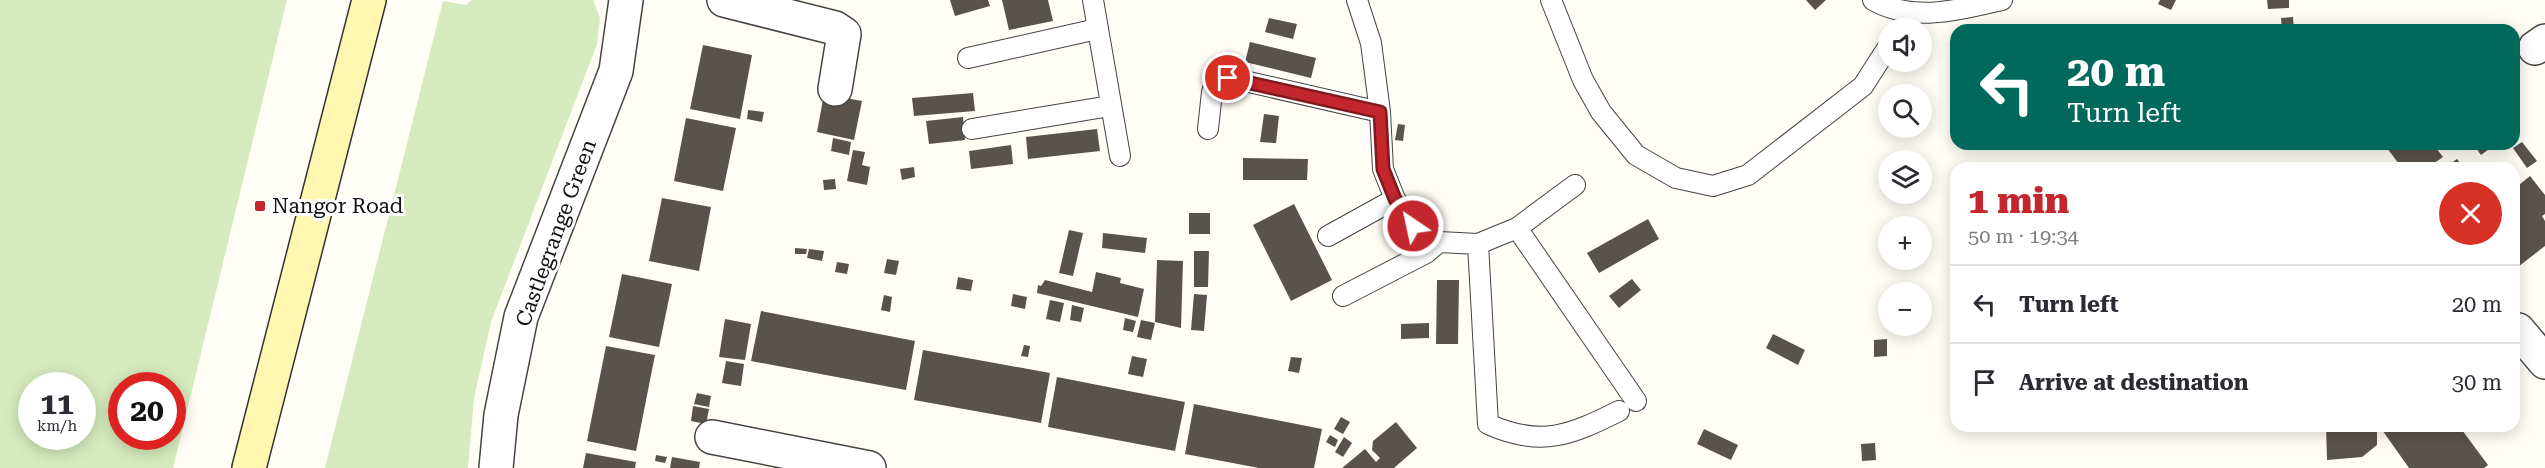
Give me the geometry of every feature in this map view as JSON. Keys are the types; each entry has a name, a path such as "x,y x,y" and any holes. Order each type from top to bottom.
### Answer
{"main road":[{"path":"249,468 369,0"}],"street":[{"name":"Castlegrange Green","path":"496,468 501,415 521,317 616,71 626,0"},
{"path":"724,0 835,28 844,34 835,89"},
{"path":"2520,332 2545,362"},
{"path":"712,437 868,468"}],"lane":[{"path":"1093,0 1120,156"},
{"path":"1357,0 1371,43 1380,112 1383,169 1395,199 1413,226 1438,242 1478,244 1517,228 1575,185"},
{"path":"1551,0 1583,80 1601,112 1636,155 1676,178 1713,186 1748,175 1863,87 1878,63"},
{"path":"1873,0 1899,18"},
{"path":"1911,18 2002,0"},
{"path":"968,58 1097,29"},
{"path":"1208,129 1212,92 1217,78 1240,80 1380,112"},
{"path":"972,129 1110,105"},
{"path":"1328,236 1395,199"},
{"path":"1517,228 1636,401"},
{"path":"1343,296 1426,253 1438,242"},
{"path":"1478,244 1488,424 1504,431 1541,439 1583,429 1619,411"}],"green space":[{"path":"0,0 287,0 186,415 186,372 108,372 108,450 177,450 173,468 0,468"},
{"path":"472,0 593,0 600,18 597,44 491,322 474,398 468,468 325,468 443,1 466,5"}],"building":[{"path":"950,0 988,0 990,6 955,16"},
{"path":"1002,0 1048,0 1053,21 1009,30"},
{"path":"1806,0 1826,0 1815,10"},
{"path":"2160,0 2176,0 2171,10 2158,4"},
{"path":"2267,0 2289,0 2289,8 2268,9"},
{"path":"2293,17 2294,24 2282,24 2281,18"},
{"path":"1269,18 1297,24 1293,39 1265,32"},
{"path":"1250,42 1316,58 1311,78 1245,62"},
{"path":"703,45 752,55 740,119 690,109"},
{"path":"973,93 975,111 914,116 912,98"},
{"path":"824,94 862,101 854,140 817,132"},
{"path":"748,110 764,112 762,122 747,119"},
{"path":"1264,114 1279,116 1276,143 1260,142"},
{"path":"963,117 965,140 929,144 926,121"},
{"path":"686,118 736,128 723,191 674,181"},
{"path":"1398,124 1405,125 1403,141 1395,140"},
{"path":"1097,129 1100,151 1028,159 1026,137"},
{"path":"833,138 851,142 849,155 831,151"},
{"path":"2522,142 2537,161 2527,168 2514,150 2520,150"},
{"path":"1011,145 1013,164 971,169 969,151"},
{"path":"853,150 865,152 862,165 870,167 867,185 847,181"},
{"path":"2388,150 2438,150 2443,157 2436,162 2398,162"},
{"path":"2477,150 2488,150 2481,155"},
{"path":"1243,158 1308,159 1307,180 1243,180"},
{"path":"914,167 915,177 902,180 900,169"},
{"path":"2530,176 2545,195 2545,214 2542,216 2545,221 2545,246 2520,265 2520,184"},
{"path":"835,179 836,189 824,190 823,180"},
{"path":"662,198 711,207 699,271 649,261"},
{"path":"1294,204 1332,280 1291,301 1253,225"},
{"path":"1189,213 1210,213 1210,234 1189,234"},
{"path":"1648,219 1659,239 1599,273 1587,253"},
{"path":"1069,230 1083,233 1073,276 1059,273"},
{"path":"1103,233 1147,238 1145,253 1102,248"},
{"path":"795,248 807,249 806,254 795,254"},
{"path":"809,249 824,251 822,261 807,258"},
{"path":"1194,251 1209,251 1208,287 1194,287"},
{"path":"887,259 899,261 896,275 884,273"},
{"path":"1157,260 1183,261 1181,328 1155,322"},
{"path":"837,262 849,264 847,274 835,272"},
{"path":"1096,272 1121,278 1120,283 1144,289 1138,317 1037,293 1038,285 1041,286 1045,280 1092,292"},
{"path":"622,274 672,284 659,347 609,337"},
{"path":"958,277 973,280 971,291 956,289"},
{"path":"1632,279 1641,290 1619,308 1609,296"},
{"path":"1437,280 1459,280 1458,344 1436,344"},
{"path":"1013,294 1027,297 1025,309 1011,306"},
{"path":"1194,294 1207,295 1204,331 1191,330"},
{"path":"884,295 892,297 890,312 881,310"},
{"path":"1050,300 1064,303 1060,322 1046,319"},
{"path":"1072,305 1084,308 1081,322 1070,320"},
{"path":"761,311 915,341 906,390 751,361"},
{"path":"1125,318 1136,321 1133,332 1123,330"},
{"path":"725,319 751,324 745,360 719,357"},
{"path":"1141,320 1155,323 1151,340 1137,337"},
{"path":"1429,323 1429,338 1401,339 1401,324"},
{"path":"1773,334 1805,350 1798,365 1766,348"},
{"path":"1887,339 1887,356 1874,357 1874,340"},
{"path":"1024,345 1030,346 1028,357 1021,356"},
{"path":"606,346 655,355 636,451 587,441"},
{"path":"923,350 1050,373 1041,423 914,400"},
{"path":"1132,356 1147,359 1143,377 1128,374"},
{"path":"1291,357 1302,358 1299,373 1288,371"},
{"path":"726,361 744,364 741,386 722,383"},
{"path":"1057,377 1185,402 1175,451 1048,427"},
{"path":"697,393 711,396 709,407 694,404"},
{"path":"1194,404 1322,429 1314,468 1259,468 1185,454"},
{"path":"693,406 709,409 706,424 691,421"},
{"path":"1341,417 1350,422 1343,434 1334,429"},
{"path":"1396,422 1417,448 1394,468 1342,468 1365,449 1376,462 1380,458 1372,450 1373,441"},
{"path":"1704,429 1738,445 1731,460 1697,444"},
{"path":"2326,432 2377,432 2377,445 2362,457 2327,460"},
{"path":"2384,432 2463,432 2488,465 2484,468 2409,468"},
{"path":"1330,435 1338,440 1335,447 1326,442"},
{"path":"1344,437 1352,443 1343,457 1335,452"},
{"path":"1875,443 1876,460 1862,461 1861,444"},
{"path":"586,453 636,462 635,468 583,468"},
{"path":"656,455 667,457 665,463 655,461"},
{"path":"672,457 700,462 699,468 670,468"}],"place":[{"name":"Nangor Road","path":"260,206"}],"route":[{"path":"1228,78 1380,112 1383,169 1395,199 1413,226"}]}
